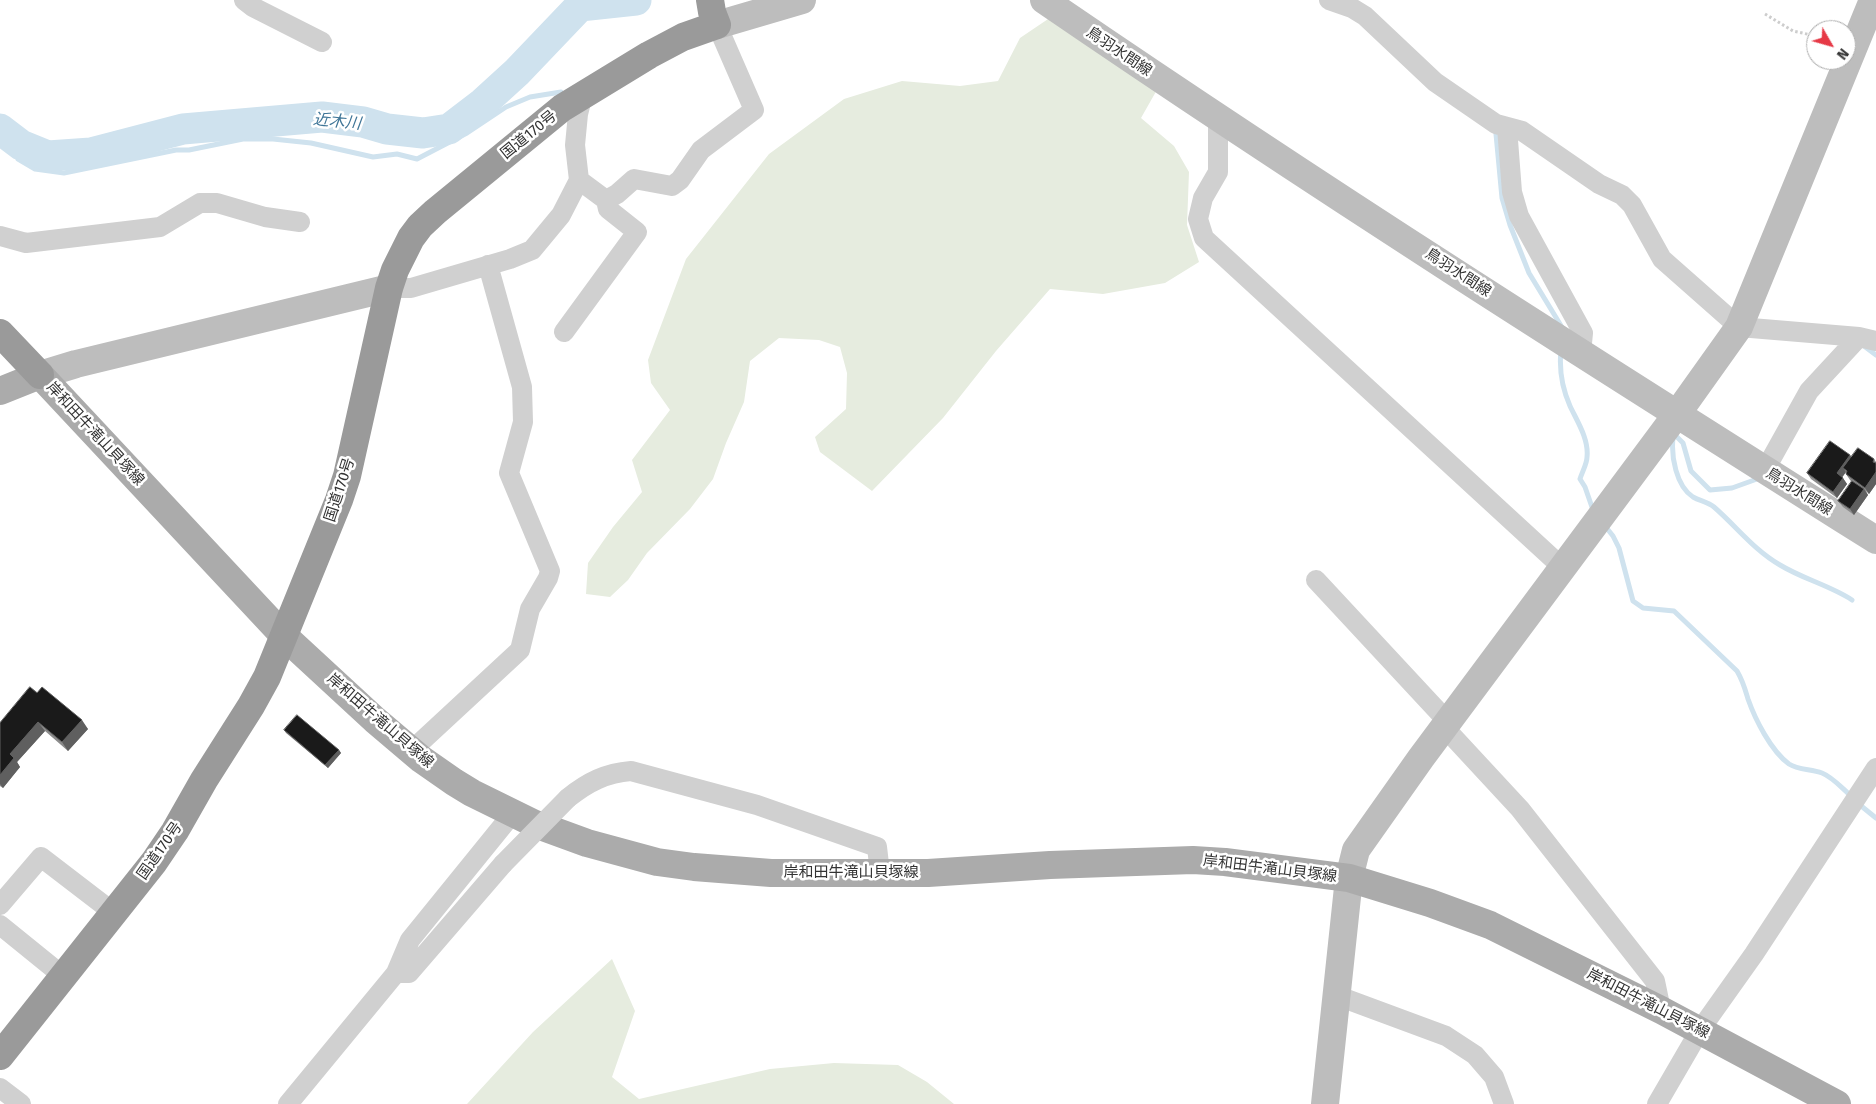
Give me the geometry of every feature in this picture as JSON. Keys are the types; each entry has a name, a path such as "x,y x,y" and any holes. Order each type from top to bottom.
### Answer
{"highway":[{"name":"国道170号","path":"0,1056 154,862 175,831 267,677 347,476 389,288 395,270 411,238 420,226 435,212 562,108 649,55 684,37 713,12"},
{"path":"0,333 40,375"}],"main road":[{"name":"岸和田牛滝山貝塚線","path":"0,391 40,375 284,636 421,759 460,786 535,824 587,843 657,862 771,873 928,873 1050,865 1193,860 1225,862 1350,878 1430,903 1490,925 1700,1030 1837,1104"}],"street":[{"path":"244,0 322,42"},
{"path":"606,200 617,194 634,179 672,186 680,180 702,150 754,110 713,12 802,0"},
{"name":"鳥羽水間線","path":"1044,0 1218,118 1677,414 1765,470 1874,535"},
{"path":"1329,0 1352,8 1368,8 1435,82 1496,124 1522,131 1599,184 1622,196 1632,205 1662,259 1739,327 1868,339"},
{"path":"1325,1104 1350,878 1356,850 1446,724 1677,414 1739,327 1873,0"},
{"path":"40,375 76,364 389,288 411,288 510,259 532,250 560,215 579,180 575,145 578,114 583,94"},
{"path":"1218,118 1218,172 1203,198 1198,219 1204,238 1562,568"},
{"path":"1507,127 1512,192 1519,216 1584,333 1581,352"},
{"path":"564,332 637,232 608,208 606,200 579,180"},
{"path":"0,236 26,243 160,227 200,203 218,203 265,217 300,222"},
{"path":"412,751 520,650 530,609 550,571 509,473 523,422 522,387 488,265"},
{"path":"1765,470 1809,391 1868,339"},
{"path":"1316,580 1520,809 1655,981 1661,1010"},
{"path":"1657,1104 1700,1030 1754,954 1876,768"},
{"path":"396,973 409,973 503,864 568,798 584,785 612,773 631,771 757,805 877,847 880,873"},
{"path":"288,1104 396,973 410,940 513,813"},
{"path":"0,905 41,857 114,914"},
{"path":"0,925 63,976"},
{"path":"1338,996 1446,1036 1475,1055 1494,1077 1504,1104"},
{"path":"0,1088 21,1104"}],"path":[{"path":"1765,14 1793,30 1806,33"}],"shaded area":[{"path":"1054,15 1158,88 1141,118 1174,146 1189,172 1187,225 1199,262 1165,283 1103,294 1050,289 996,351 943,418 872,491 820,452 815,437 846,409 847,373 840,347 819,340 779,338 750,361 744,402 713,479 690,509 647,553 628,580 610,597 586,594 588,563 613,527 642,492 632,460 670,410 651,383 648,360 686,259 769,154 844,99 902,81 960,86 998,81 1020,38"},
{"path":"612,959 635,1011 612,1077 639,1099 770,1069 834,1063 898,1065 927,1082 954,1104 467,1104 533,1032"}],"building":[{"path":"1830,441 1850,455 1837,473 1843,478 1833,492 1807,473"},
{"path":"1858,448 1874,459 1873,462 1876,463 1876,472 1865,488 1846,474 1847,471 1843,468"},
{"path":"1852,481 1864,489 1850,509 1838,501"},
{"path":"30,687 37,693 42,687 82,720 62,742 38,722 10,754 14,758 0,775 0,723"},
{"path":"297,715 339,750 325,765 284,730"}],"waterway":[{"name":"近木川","path":"0,129 21,145 48,156 91,153 183,129 322,117 363,122 387,129 423,133 449,129 483,103 517,72 580,6 636,0"},
{"path":"21,145 18,159 35,169 64,173 176,150 189,150 243,139 273,139 311,143 373,157 397,154 417,159 467,133 506,107 530,97 561,92"},
{"path":"1496,134 1502,198 1510,225 1529,273 1563,329"},
{"path":"1864,346 1876,355"},
{"path":"1561,350 1563,385 1570,406 1582,430 1587,450 1587,460 1580,479 1585,487 1593,510"},
{"path":"1673,433 1683,443 1691,471 1710,490 1732,488 1757,479"},
{"path":"1673,438 1676,470 1682,486 1687,492 1714,507 1771,559 1789,570 1852,600"},
{"path":"1605,526 1619,548 1633,601 1643,608 1674,611 1737,671 1759,725 1782,758 1793,766 1826,775 1849,794"},
{"path":"1860,805 1876,818"}]}
